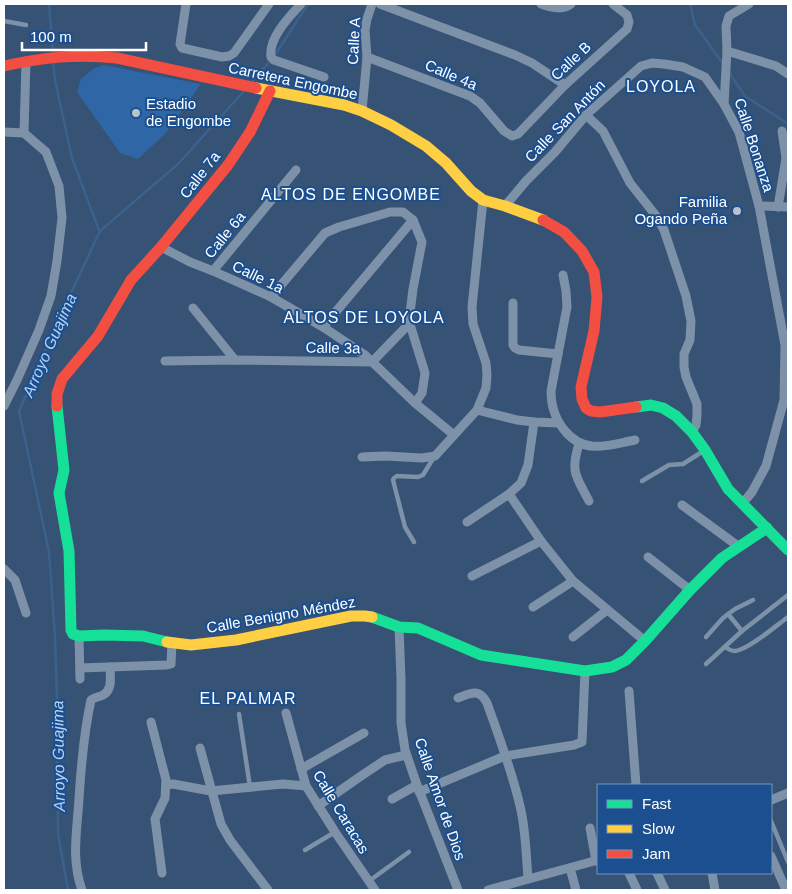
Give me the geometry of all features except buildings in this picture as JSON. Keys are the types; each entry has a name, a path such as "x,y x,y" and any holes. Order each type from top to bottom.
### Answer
{"street":[{"path":"186,4 180,44 182,48 222,57 234,53 269,4"},
{"path":"301,4 278,31 270,50 272,58 324,77"},
{"name":"Calle A","path":"362,111 367,57 365,30 372,4"},
{"path":"380,4 532,62 565,85"},
{"path":"541,4 557,8 568,7 571,4"},
{"name":"Calle B","path":"512,136 518,134 565,85 627,29 629,22 627,15 613,4"},
{"name":"Calle Bonanza","path":"742,504 752,492 766,466 784,400 785,345 759,206 739,132 724,104 727,51 726,26 729,16 749,4"},
{"path":"727,51 776,66 788,74"},
{"name":"Carretera Engombe","path":"4,66 63,56 117,58 256,89 324,101 362,111 426,146 446,163 470,191 483,200 544,220 564,232 582,251 594,272 597,297 594,331 582,387 582,399 586,408 591,411 600,412 651,405 663,408 676,416 692,432 705,450 728,489 788,550"},
{"name":"Calle 4a","path":"367,57 470,96 480,103 504,131 512,136"},
{"path":"24,132 26,61"},
{"name":"Calle San Antón","path":"505,206 586,115 641,66 652,63 684,67 705,77 724,104"},
{"name":"Calle 7a","path":"161,247 228,165 250,132 270,91"},
{"path":"586,115 603,131 630,183 664,230 686,296 691,321 690,340 684,354 684,367 697,410 696,425 692,432"},
{"path":"778,207 786,158 782,130"},
{"path":"4,132 24,132 46,152 59,186 62,218 51,296 40,330 4,406"},
{"name":"Calle 6a","path":"213,271 296,170"},
{"path":"362,457 422,458 435,456 477,410 486,388 488,375 473,324 472,307 483,200"},
{"path":"759,206 788,207"},
{"path":"270,297 325,233 390,212 403,212 413,220 422,242 409,320 425,373 422,393 415,402"},
{"path":"323,327 413,220"},
{"path":"80,679 79,636 73,634 70,630 69,551 59,493 64,470 56,412 57,394 62,379 98,336 131,280 161,247"},
{"name":"Calle 1a","path":"161,247 190,262 270,297 323,327 365,355 415,402 454,435"},
{"path":"563,275 567,307 551,391 551,401 558,423 571,439 579,444 590,447 603,447 635,440"},
{"path":"513,303 513,345 519,350 558,354"},
{"path":"193,308 235,360"},
{"name":"Calle 3a","path":"165,361 372,362 405,328 409,320"},
{"path":"477,410 517,420 558,423"},
{"path":"467,522 509,494 520,483 528,465 534,422"},
{"path":"579,444 575,457 575,475 589,501"},
{"path":"509,494 540,541 573,581 645,641"},
{"path":"682,505 738,546"},
{"name":"Calle Benigno Méndez","path":"79,636 104,634 143,636 172,643 190,644 236,640 351,616 365,616 399,626 418,628 481,654 585,671 605,668 620,664 626,660 722,558 767,528"},
{"path":"472,576 540,541"},
{"path":"648,557 690,590"},
{"path":"4,569 15,580 26,612"},
{"path":"533,606 573,581"},
{"path":"573,638 607,610"},
{"name":"Calle Amor de Dios","path":"399,626 401,723 406,755 458,890"},
{"path":"80,668 171,664 172,643"},
{"path":"82,890 75,856 87,719 93,697 103,695 108,691 110,667"},
{"path":"392,799 505,756 574,745 582,742 585,671"},
{"path":"629,691 636,784"},
{"path":"458,698 477,693 483,696 505,756 520,806 528,879"},
{"name":"Calle Caracas","path":"286,713 306,786 335,832 376,890"},
{"path":"151,722 166,785 165,798 154,818 162,873"},
{"path":"301,769 364,733"},
{"path":"200,748 221,824 230,840 268,890"},
{"path":"318,806 385,760 406,755"},
{"path":"166,785 173,784 211,791 283,784 306,786"},
{"path":"772,800 788,793"},
{"path":"493,889 597,861 590,828"},
{"path":"772,858 786,890"},
{"path":"570,868 576,890"},
{"path":"629,874 637,890"},
{"path":"657,874 665,890"},
{"path":"712,874 715,890"}],"lane":[{"path":"4,21 26,25"},
{"path":"642,481 669,465 683,464 705,450"},
{"path":"414,542 405,526 393,480 397,476 423,476 435,456"},
{"path":"706,664 742,630 788,594"},
{"path":"706,637 735,608 753,600"},
{"path":"728,614 742,630"},
{"path":"725,647 735,651 742,649 788,617"},
{"path":"239,714 250,788"},
{"path":"772,823 788,862"},
{"path":"305,850 335,832"},
{"path":"369,881 409,852"}],"shaded area":[{"name":"Estadio de Engombe","path":"103,65 201,84 165,134 138,159 120,153 77,92 81,79 93,69"}],"waterway":[{"path":"49,4 53,52"},
{"name":"Arroyo Guajima","path":"275,55 308,4"},
{"name":"Arroyo Guajima","path":"690,4 695,25 724,65"},
{"name":"Arroyo Guajima","path":"251,83 272,59"},
{"path":"53,60 55,80 72,158 99,230"},
{"name":"Arroyo Guajima","path":"728,71 745,96 788,124"},
{"name":"Arroyo Guajima","path":"68,890 58,834 57,698 49,552 19,411 100,231 178,164 244,91"}],"traffic: fast":[{"path":"636,407 651,405 663,408 676,416 692,432 705,450 728,489 788,550"},
{"path":"57,406 64,470 59,493 69,551 71,630 73,634 79,636 143,636 167,642"},
{"path":"372,617 399,627 418,628 481,655 585,671 612,667 626,660 722,558 767,528"}],"traffic: slow":[{"path":"256,88 344,105 362,111 391,125 426,146 446,163 471,191 483,200 543,220"},
{"path":"167,642 191,645 236,640 351,616 372,617"}],"traffic: jam":[{"path":"4,66 60,57 117,58 256,88"},
{"path":"57,406 57,394 62,379 98,336 131,280 161,247 228,165 250,132 270,91"},
{"path":"543,220 564,232 582,251 594,272 597,297 594,331 581,387 582,399 586,408 591,411 600,412 636,407"}],"place":[{"name":"Estadio de Engombe","path":"136,113"},
{"name":"Familia Ogando Peña","path":"737,211"}],"district":[{"name":"LOYOLA","path":"661,86"},
{"name":"ALTOS DE ENGOMBE","path":"351,194"},
{"name":"ALTOS DE LOYOLA","path":"364,317"},
{"name":"EL PALMAR","path":"248,698"}]}
